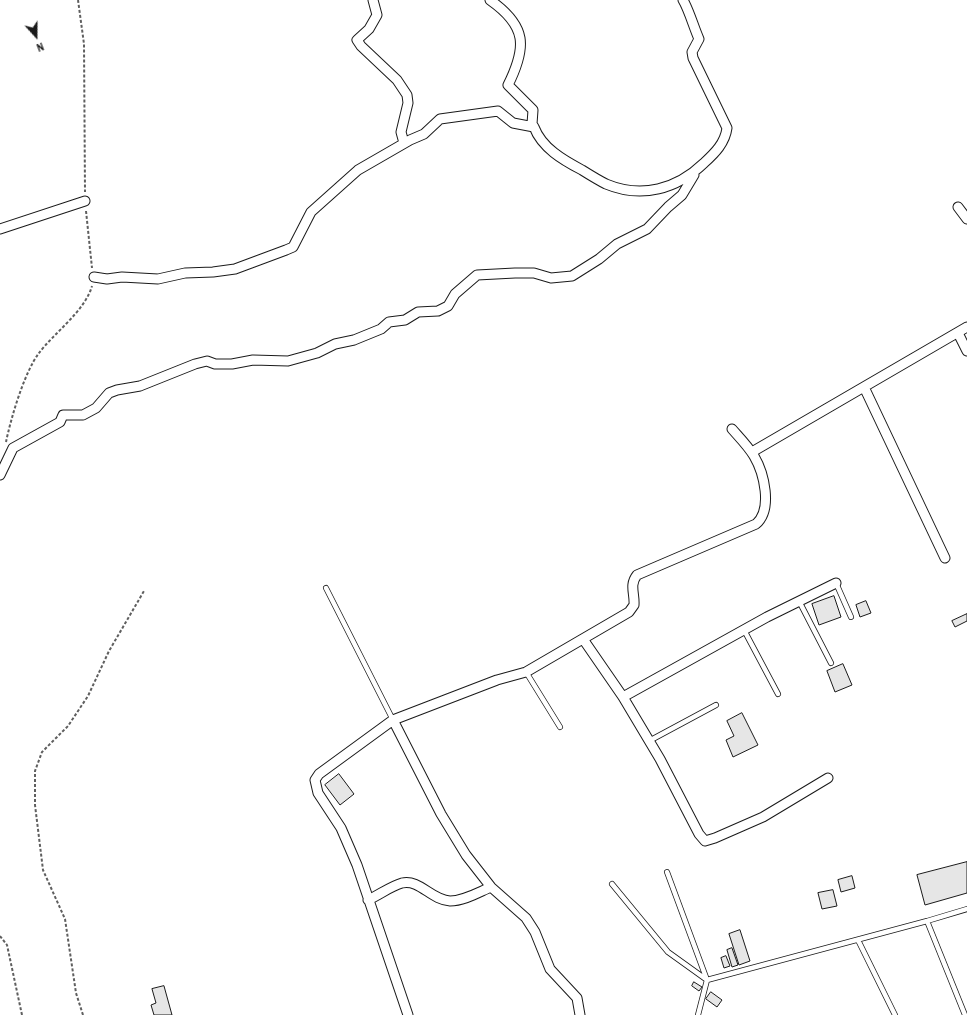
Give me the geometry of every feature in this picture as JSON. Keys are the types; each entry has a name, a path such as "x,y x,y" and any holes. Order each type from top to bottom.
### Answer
{"street":[{"path":"373,0 377,14 369,29 357,40 361,46 397,80 407,95 408,103 401,132 404,143"},
{"path":"490,0 503,10 520,34 522,43 518,60 508,85 534,113 532,124 537,136 566,163 608,184 627,190 655,190 685,179 696,171 722,144 726,136 727,128 693,58 694,45 699,39 692,24 688,7 682,0"},
{"path":"94,277 107,279 122,277 158,279 185,273 213,272 235,269 293,247 302,234 306,218 320,203 358,170 404,143 424,134 440,119 451,116 498,111 513,123 525,127 534,127"},
{"path":"0,475 13,448 60,422 63,415 83,415 104,400 109,393 117,390 140,386 195,364 207,361 225,364 253,360 288,362 310,355 335,344 360,338 380,329 389,322 405,320 418,312 443,309 448,306 456,294 477,275 534,273 551,278 572,276 599,259 617,244 647,229 682,195 696,171"},
{"path":"0,229 85,201"},
{"path":"958,206 967,219"},
{"path":"752,452 967,327"},
{"path":"958,333 967,351"},
{"path":"864,387 945,558"},
{"path":"408,1015 357,865 341,828 318,793 315,780 318,774 393,720 497,680 526,672 629,612 634,605 632,588 633,580 637,575 728,536 760,520 765,510 765,491 757,463 752,452 732,429"},
{"path":"623,697 744,630 836,583"},
{"path":"583,639 623,697 705,841 763,817 828,778"},
{"path":"393,720 441,814 466,855 491,887 526,918 535,932 550,969 577,998 580,1015"},
{"path":"368,900 402,883 416,883 430,894 450,901 465,898 491,887"}],"lane":[{"path":"836,583 851,616"},
{"path":"326,588 393,720"},
{"path":"799,601 831,663"},
{"path":"744,630 778,694"},
{"path":"526,672 560,727"},
{"path":"649,741 716,705"},
{"path":"667,872 707,980 698,1015"},
{"path":"612,884 668,952 707,980"},
{"path":"707,980 967,909"},
{"path":"927,921 965,1015"},
{"path":"858,940 895,1015"}],"path":[{"path":"5,448 11,418 38,354 75,313 90,291 94,277 85,201 84,44 78,0"},
{"path":"84,1015 76,993 65,919 43,870 35,805 35,771 42,752 68,726 88,696 109,651 144,591"},
{"path":"0,936 7,946 22,1015"}],"building":[{"path":"834,596 841,617 819,625 812,604"},
{"path":"866,601 871,613 860,617 856,605"},
{"path":"967,614 967,621 955,627 952,621"},
{"path":"843,664 852,685 835,692 827,671"},
{"path":"742,713 758,745 733,757 726,740 734,736 727,721"},
{"path":"339,774 354,794 340,805 325,785"},
{"path":"967,862 967,893 925,905 917,875"},
{"path":"852,876 855,888 841,892 838,880"},
{"path":"833,890 837,906 822,909 818,893"},
{"path":"740,930 750,961 739,965 729,934"},
{"path":"732,948 738,965 732,967 727,950"},
{"path":"726,956 730,966 724,968 721,958"},
{"path":"694,982 702,987 699,991 692,986"},
{"path":"164,986 172,1015 154,1015 151,1005 156,1003 152,989"},
{"path":"711,992 722,1000 717,1007 706,999"}]}
